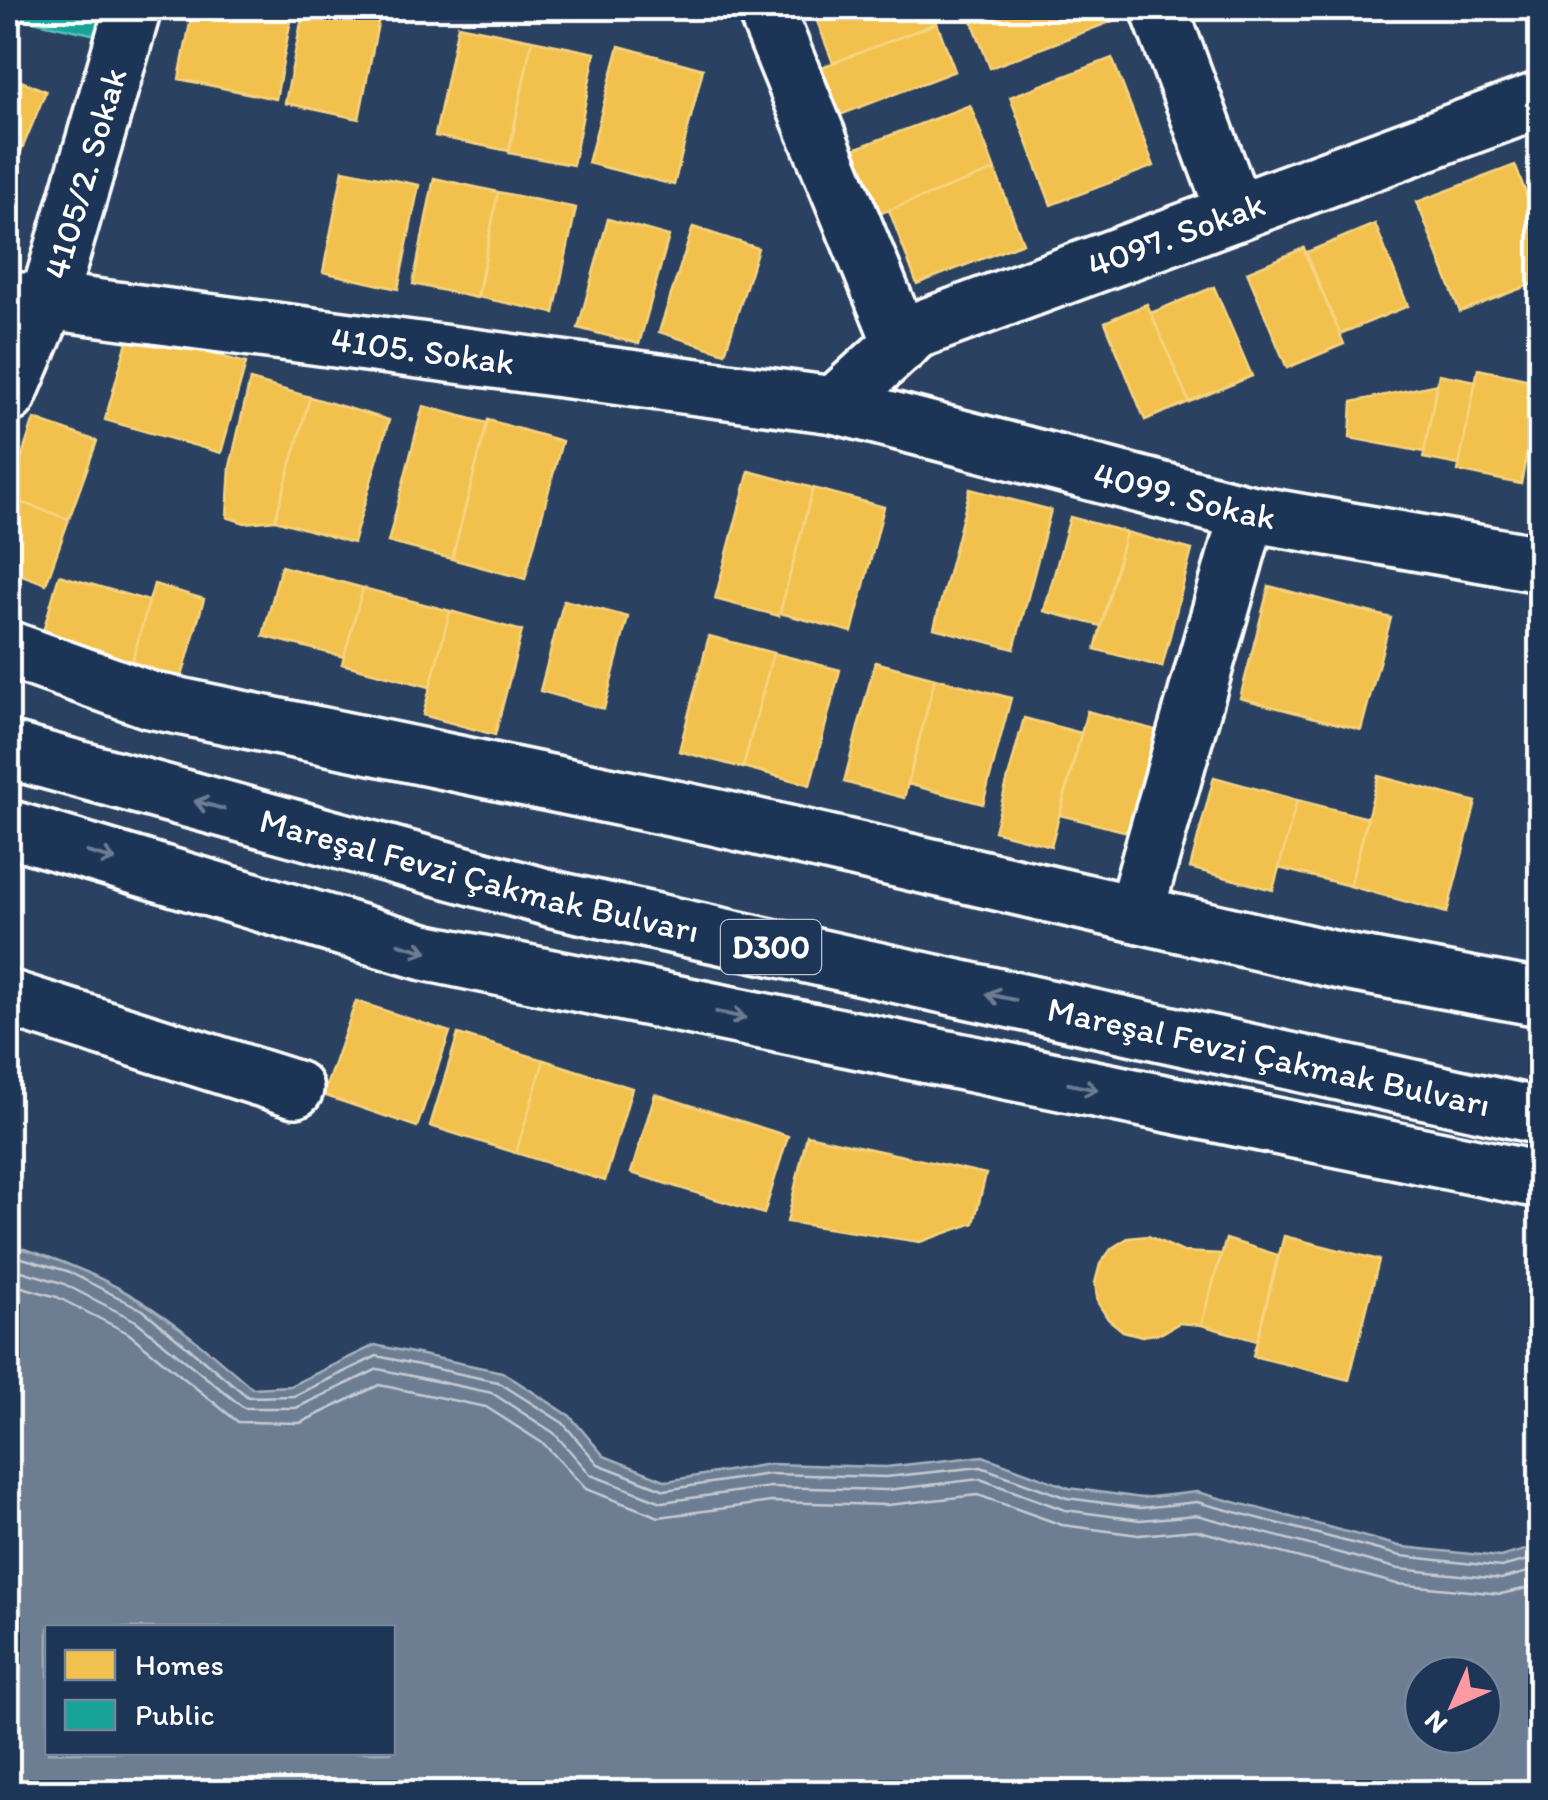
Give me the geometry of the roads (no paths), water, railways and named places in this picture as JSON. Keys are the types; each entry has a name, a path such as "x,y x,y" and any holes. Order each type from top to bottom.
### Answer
{"main road":[{"name":"4105/2. Sokak","path":"8,395 28,301 133,8"},
{"path":"765,8 902,344"},
{"path":"1159,8 1235,213"},
{"name":"4097. Sokak","path":"834,405 915,332 1540,100"},
{"name":"4105. Sokak","path":"28,301 834,405"},
{"name":"4099. Sokak","path":"834,405 1248,513 1539,557"},
{"path":"1135,914 1248,513"},
{"path":"8,650 150,700 714,817 1346,962 1540,998"},
{"name":"Mareşal Fevzi Çakmak Bulvarı","path":"8,750 557,900 1540,1116"},
{"name":"Mareşal Fevzi Çakmak Bulvarı","path":"8,828 424,952 1540,1180"},
{"path":"8,998 295,1089"}],"water":[{"path":"8,1244 80,1269 139,1300 252,1388 290,1386 375,1345 502,1372 570,1416 604,1456 667,1481 769,1464 886,1467 983,1456 1069,1488 1142,1498 1197,1492 1403,1547 1500,1557 1540,1546 1540,1792 8,1792"}]}
